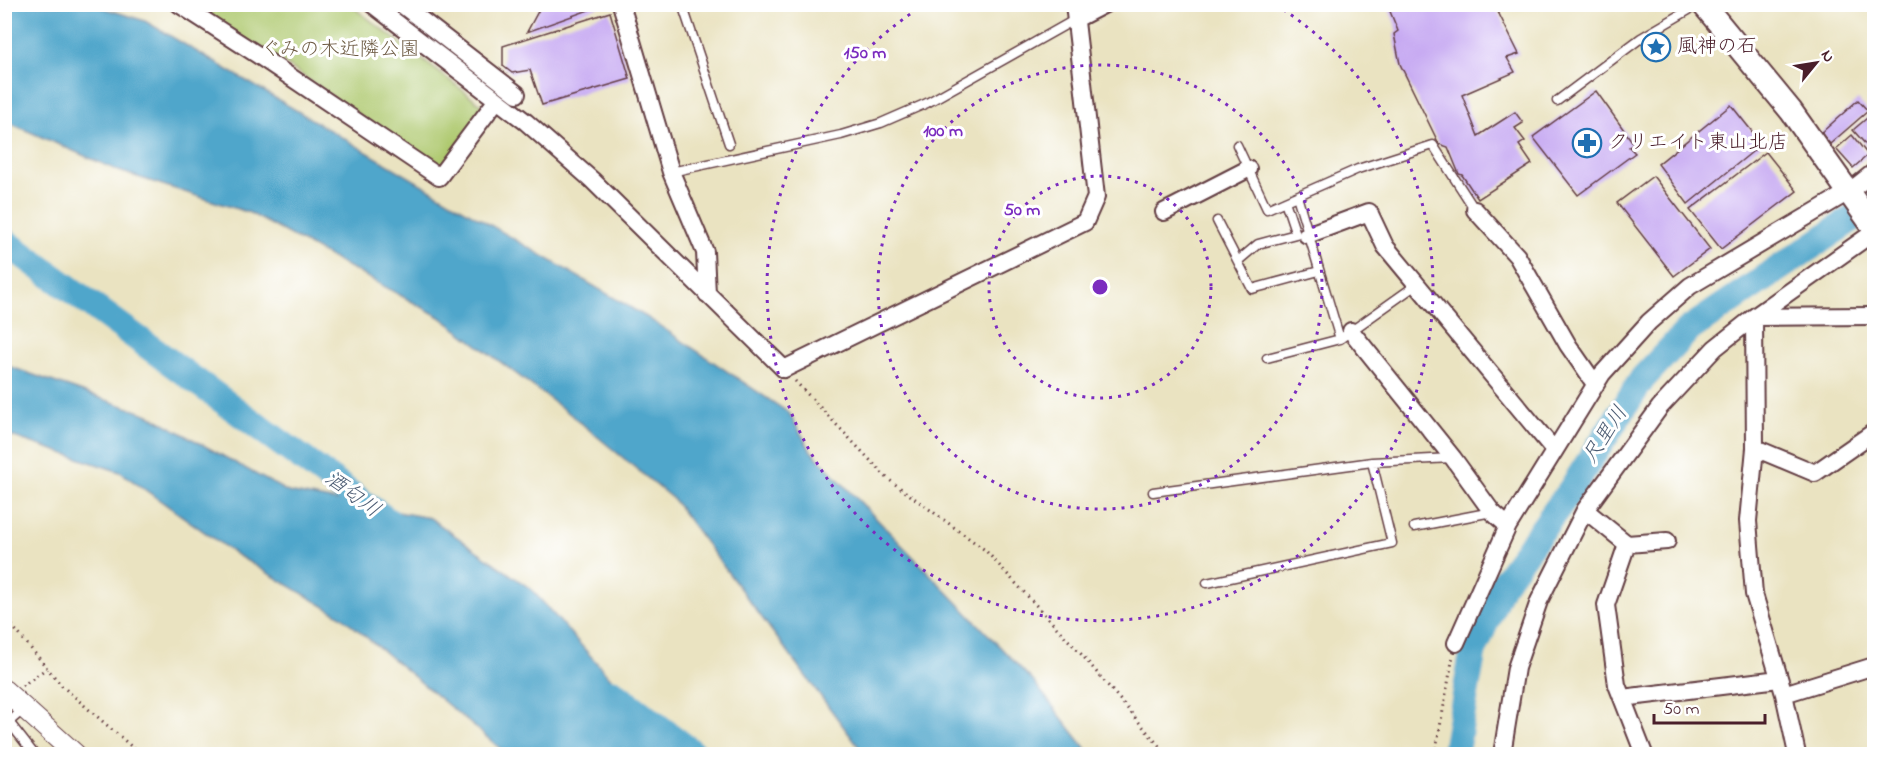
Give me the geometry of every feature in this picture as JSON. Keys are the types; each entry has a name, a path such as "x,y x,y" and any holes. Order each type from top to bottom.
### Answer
{"main road":[{"path":"1701,4 1791,111 1875,230"}],"street":[{"path":"179,4 439,177 496,101"},
{"path":"372,4 592,180 784,369 1085,222 1096,197 1075,12 1105,4"},
{"path":"401,4 517,94"},
{"path":"621,4 671,172 705,252 707,294"},
{"path":"1164,212 1248,169"},
{"path":"1456,643 1508,526 1595,384 1649,322 1690,286 1852,196 1875,172"},
{"path":"1475,210 1517,256 1568,345 1595,384"},
{"path":"1307,235 1369,212 1385,246 1554,450"},
{"path":"1502,754 1516,668 1539,601 1585,510 1660,406 1715,348 1754,317 1875,230"},
{"path":"1754,317 1875,316"},
{"path":"1754,317 1755,448 1748,521 1754,594 1781,686 1797,754"},
{"path":"1345,335 1453,458 1492,512 1508,526"},
{"path":"1755,448 1815,473 1875,432"},
{"path":"1585,510 1627,544 1667,541"},
{"path":"1627,544 1606,605 1617,685 1644,754"},
{"path":"1622,698 1781,686 1875,666"},
{"path":"13,698 75,754"}],"lane":[{"path":"682,4 729,144"},
{"path":"1557,101 1641,38 1701,4"},
{"path":"671,172 841,135 881,123 927,104 1075,12"},
{"path":"1237,145 1267,209 1358,169 1433,145 1475,210"},
{"path":"1297,196 1319,271 1345,335"},
{"path":"1238,261 1258,244 1296,234 1285,201"},
{"path":"1217,221 1252,289 1319,271"},
{"path":"1267,358 1345,335 1416,285"},
{"path":"1153,492 1372,462 1453,458"},
{"path":"1207,583 1392,543 1372,462"},
{"path":"1414,527 1492,512"},
{"path":"13,698 9,722 34,754"}],"path":[{"path":"784,369 888,478 985,550 1082,655 1166,754"},
{"path":"4,616 62,686 140,754"},
{"path":"1435,754 1456,643"},
{"path":"13,698 47,668"}],"green space":[{"name":"ぐみの木近隣公園","path":"193,5 350,5 486,108 444,164 434,167 290,67 238,36"}],"water":[{"path":"5,4 94,5 145,21 648,318 789,413 811,451 1033,681 1090,754 864,754 673,499 570,414 440,317 250,213 119,171 5,121"},
{"path":"5,365 149,415 288,492 430,518 531,589 678,754 507,754 341,616 237,555 120,472 5,434"}],"building":[{"path":"542,4 603,4 603,5 527,32"},
{"path":"1387,4 1494,4 1519,54 1507,58 1515,72 1462,95 1478,136 1515,112 1523,123 1515,128 1525,141 1519,145 1532,164 1478,199 1459,174 1448,147 1439,144 1400,64 1394,34 1398,31"},
{"path":"610,12 630,79 542,105 530,70 512,73 503,66 503,46"},
{"path":"1596,91 1634,144 1629,147 1635,153 1578,195 1533,137"},
{"path":"1858,100 1868,111 1830,144 1821,133"},
{"path":"1731,105 1762,144 1688,204 1658,164"},
{"path":"1874,114 1874,154 1853,130"},
{"path":"1852,135 1868,155 1853,168 1836,149"},
{"path":"1766,152 1797,191 1721,249 1690,210"},
{"path":"1653,176 1710,249 1674,276 1617,203"}],"waterway":[{"name":"尺里川","path":"1455,754 1473,652 1501,586 1570,491 1643,378 1688,330 1874,204"},
{"name":"酒匂川","path":"4,241 396,527"},
{"name":"酒匂川","path":"613,692 694,754"}],"place":[{"name":"風神の石","path":"1656,47"},
{"name":"クリエイト東山北店","path":"1587,143"}]}
